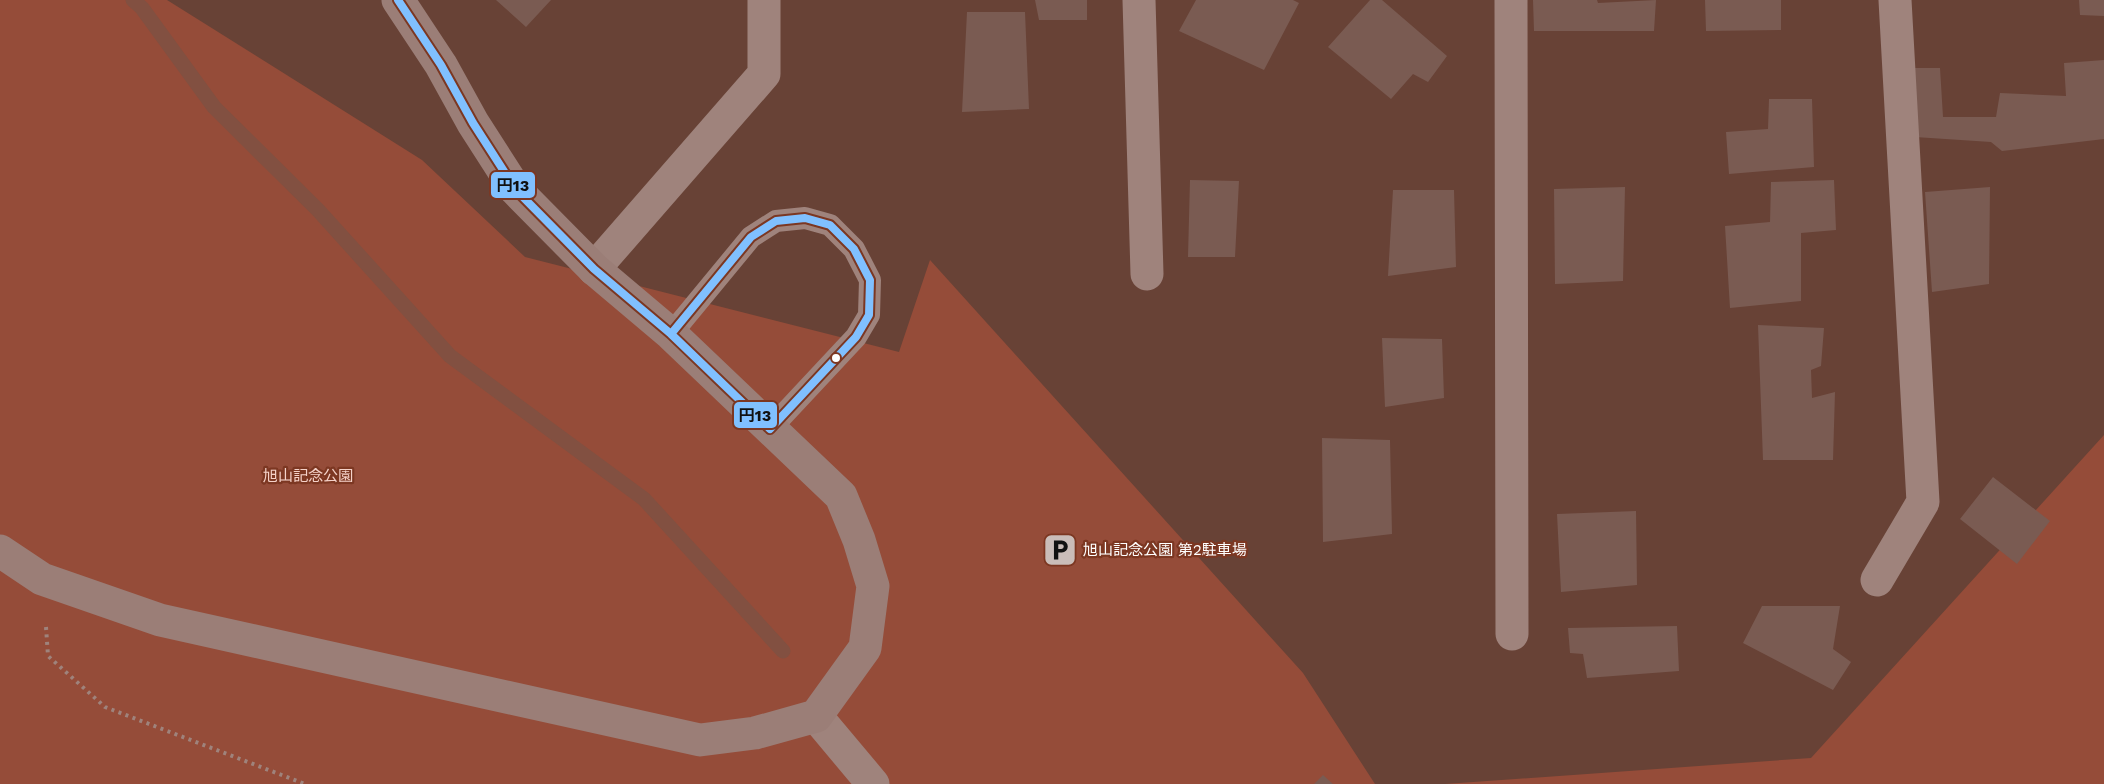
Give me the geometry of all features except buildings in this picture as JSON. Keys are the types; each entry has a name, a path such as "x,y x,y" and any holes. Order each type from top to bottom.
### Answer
{"street":[{"path":"0,551 42,579 160,620 700,740 754,733 816,716 865,648 873,586 859,540 841,496 672,334 594,269 516,190 473,123 441,65 398,0"},
{"path":"594,269 764,74 764,0"},
{"path":"1139,0 1147,274"},
{"path":"1511,0 1512,634"},
{"path":"1877,580 1923,502 1894,0"},
{"path":"816,716 873,784"}],"lane":[{"path":"672,334 752,237 776,221 805,218 830,225 855,249 870,280 868,315 856,338 770,429"}],"path":[{"path":"48,656 105,707 305,784"}],"green space":[{"name":"旭山記念公園","path":"0,0 167,0 422,160 525,257 899,352 930,260 1303,673 1375,784 0,784"},
{"path":"2104,435 2104,784 1445,784 1811,758"}],"waterway":[{"path":"133,0 142,8 214,107 318,210 450,356 644,499 783,651"}],"transit line":[{"name":"円13","path":"398,0 441,65 473,123 516,190 594,269 671,334"},
{"name":"円13","path":"805,218 830,225 854,249 870,280 869,315 856,337 770,429 671,334 751,237 776,221 805,218"}],"place":[{"name":"旭山記念公園 第2駐車場","path":"1060,550"}]}
